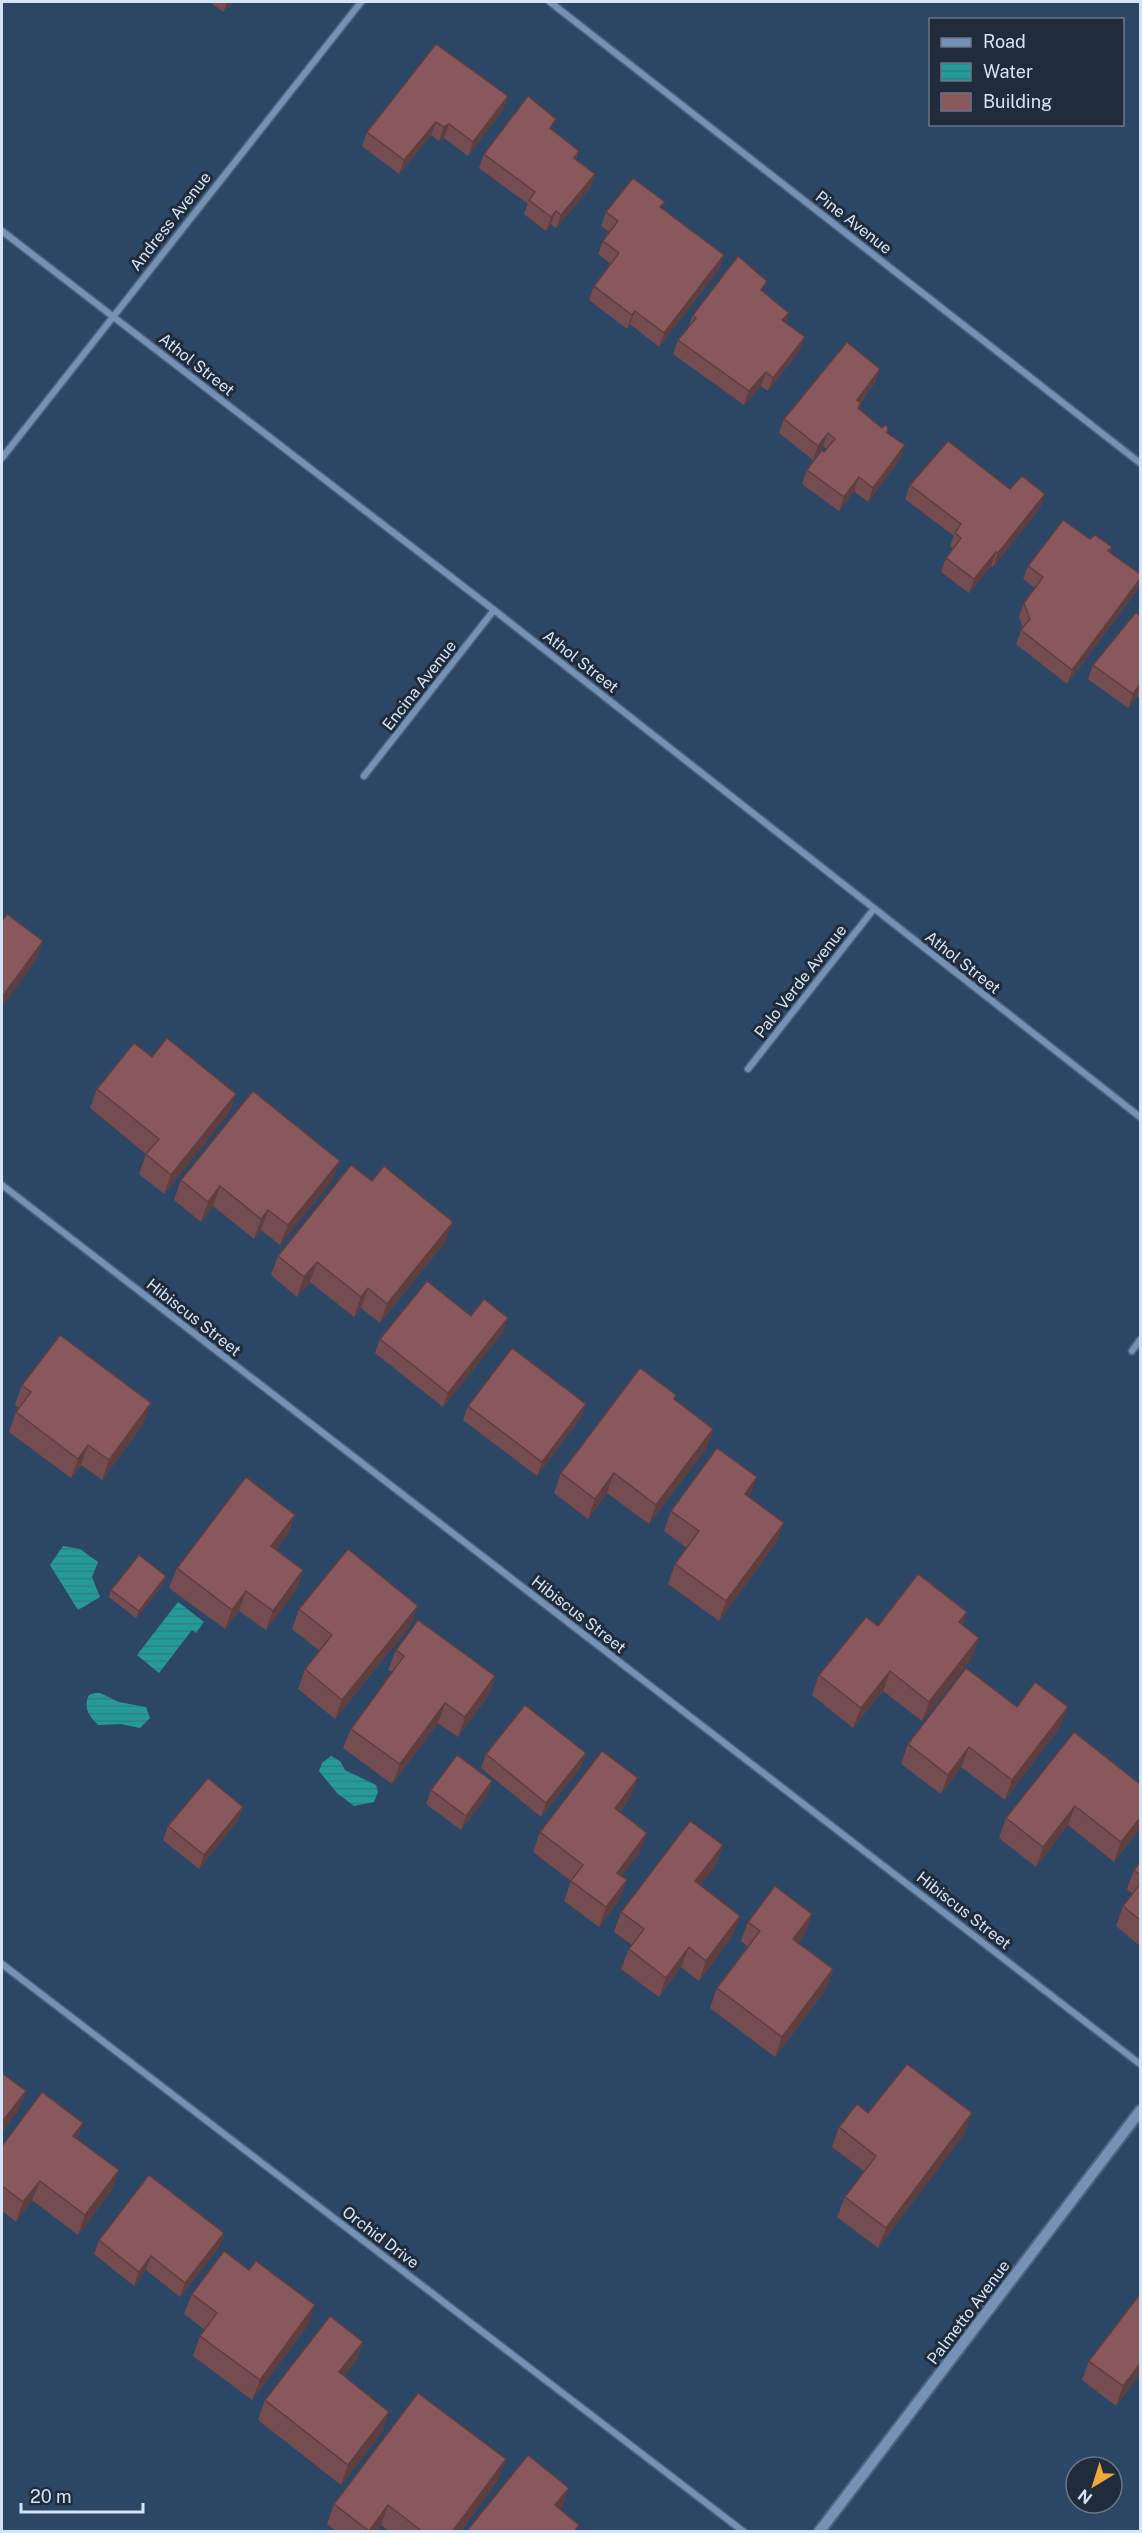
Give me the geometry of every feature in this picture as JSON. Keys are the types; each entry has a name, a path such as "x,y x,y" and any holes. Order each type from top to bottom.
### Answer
{"street":[{"name":"Andress Avenue","path":"2,458 361,2"},
{"name":"Pine Avenue","path":"550,2 1140,463"},
{"name":"Athol Street","path":"2,231 494,610 873,910 1140,1117"},
{"name":"Encina Avenue","path":"364,776 494,610"},
{"name":"Palo Verde Avenue","path":"748,1069 873,910"},
{"name":"Hibiscus Street","path":"2,1185 1140,2064"},
{"path":"1132,1352 1140,1340"},
{"name":"Orchid Drive","path":"2,1964 744,2532"},
{"name":"Palmetto Avenue","path":"819,2532 1140,2111"}],"water":[{"path":"63,1546 80,1549 98,1562 92,1577 100,1597 78,1610 50,1565"},
{"path":"178,1602 204,1622 196,1633 192,1630 159,1673 137,1655"},
{"path":"95,1693 119,1702 146,1707 150,1718 140,1728 121,1724 98,1725 87,1707 89,1695"},
{"path":"331,1756 340,1761 345,1770 376,1785 378,1792 374,1802 354,1806 337,1793 319,1771 322,1763"}],"building":[{"path":"436,44 508,96 473,142 449,124 444,127 436,122 404,160 367,132"},
{"path":"528,96 556,119 550,128 579,151 574,158 595,174 561,215 556,211 551,217 529,200 535,192 484,154"},
{"path":"633,178 665,202 660,207 724,255 664,333 635,311 632,315 594,286 619,253 603,241 618,221 606,212"},
{"path":"738,256 767,281 761,290 789,313 782,320 805,337 773,378 766,372 749,391 678,340 696,318 693,315"},
{"path":"847,342 880,369 857,400 861,403 858,408 882,428 885,425 888,427 887,433 905,445 873,488 859,477 844,497 807,470 822,450 824,452 835,439 828,433 818,446 784,419"},
{"path":"948,441 1010,489 1022,476 1045,494 974,579 946,558 961,538 955,533 961,524 910,485"},
{"path":"1063,520 1090,539 1095,535 1112,547 1108,551 1140,574 1140,579 1072,670 1021,630 1030,619 1024,603 1043,577 1028,566"},
{"path":"1136,612 1140,616 1140,684 1133,694 1093,665"},
{"path":"7,914 43,941 2,997 2,921"},
{"path":"167,1038 236,1094 171,1175 146,1154 159,1139 97,1089 134,1043 152,1057"},
{"path":"253,1091 340,1161 288,1225 268,1210 261,1219 220,1186 208,1202 181,1180"},
{"path":"351,1165 372,1181 384,1166 453,1222 387,1304 368,1288 361,1297 317,1262 304,1277 278,1256"},
{"path":"427,1281 471,1316 484,1299 508,1318 448,1393 380,1339"},
{"path":"60,1335 151,1403 109,1460 88,1445 78,1459 16,1412 31,1392 22,1385"},
{"path":"512,1348 586,1404 542,1462 468,1406"},
{"path":"640,1368 676,1395 674,1399 713,1429 656,1505 614,1473 595,1499 561,1473"},
{"path":"717,1448 757,1477 745,1494 784,1523 726,1601 675,1564 699,1531 671,1511"},
{"path":"246,1477 295,1515 271,1546 303,1570 273,1611 246,1591 232,1610 177,1568"},
{"path":"348,1549 418,1606 342,1700 305,1669 332,1635 299,1609"},
{"path":"139,1555 166,1576 139,1611 111,1590"},
{"path":"918,1574 967,1612 959,1622 979,1638 929,1702 890,1671 861,1708 819,1675 866,1617 878,1626"},
{"path":"418,1620 495,1676 465,1717 445,1703 400,1764 351,1729 404,1656 396,1650"},
{"path":"966,1668 1017,1707 1035,1682 1068,1707 1012,1780 969,1747 948,1775 908,1744"},
{"path":"525,1705 586,1753 546,1803 486,1754"},
{"path":"1074,1732 1140,1784 1140,1818 1121,1842 1075,1806 1043,1847 1006,1818"},
{"path":"602,1751 638,1778 615,1808 647,1833 617,1873 627,1880 606,1907 571,1881 583,1865 540,1832"},
{"path":"457,1755 492,1781 466,1816 431,1790"},
{"path":"208,1778 243,1807 204,1855 168,1826"},
{"path":"690,1821 723,1845 695,1881 740,1916 706,1961 689,1947 666,1978 629,1949 644,1929 621,1912"},
{"path":"1140,1862 1140,1875 1134,1870"},
{"path":"1140,1884 1140,1920 1123,1906"},
{"path":"775,1886 812,1914 793,1939 833,1969 782,2037 717,1988 760,1931 748,1922"},
{"path":"907,2064 972,2113 886,2228 845,2197 876,2156 839,2127 857,2104 868,2113"},
{"path":"2,2073 26,2091 2,2122"},
{"path":"42,2092 83,2123 73,2136 119,2170 85,2215 40,2181 23,2202 2,2186 2,2146"},
{"path":"149,2175 224,2233 185,2283 151,2256 139,2272 99,2240"},
{"path":"224,2251 249,2270 256,2261 315,2305 260,2380 200,2336 217,2313 192,2294"},
{"path":"1140,2294 1140,2364 1123,2386 1089,2361"},
{"path":"330,2316 363,2342 339,2372 389,2412 348,2465 265,2400"},
{"path":"418,2393 506,2459 452,2532 423,2532 388,2505 369,2531 334,2504"},
{"path":"528,2455 569,2488 555,2505 579,2525 574,2532 466,2532"}]}
